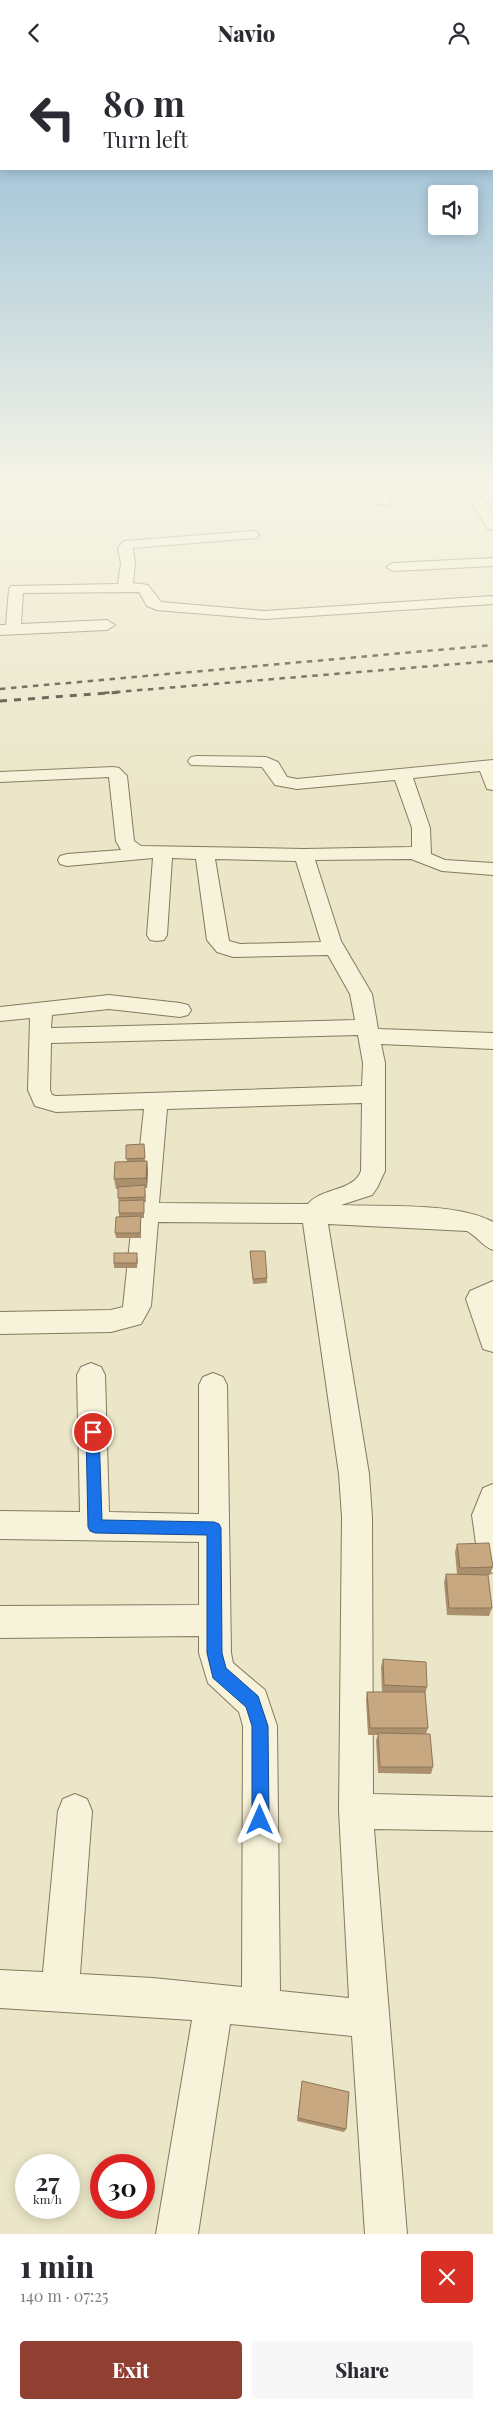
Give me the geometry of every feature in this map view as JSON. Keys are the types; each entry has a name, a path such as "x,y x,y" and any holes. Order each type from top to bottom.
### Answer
{"street":[{"path":"107,625 7,630 16,589 140,587"},
{"path":"143,587 148,592 152,603 157,606 243,615 493,600"},
{"path":"198,761 266,762 272,766 281,781 288,784 490,765 493,785"},
{"path":"0,777 113,772 118,776 125,841 130,849 158,852 304,855 414,853 442,865 493,869"},
{"path":"402,773 421,828 422,857"},
{"path":"67,860 158,852"},
{"path":"157,935 158,852"},
{"path":"204,853 217,940 221,946 230,951 334,948"},
{"path":"304,855 334,948 359,989 374,1063 373,1171 371,1181 364,1190 325,1201 314,1214 354,1474 357,1517 356,1811 386,2234"},
{"path":"0,1014 41,1011 109,1002 180,1009"},
{"path":"41,1011 39,1090 43,1100 56,1104 373,1093"},
{"path":"40,1036 368,1032 493,1041"},
{"path":"0,1323 111,1321 132,1316 138,1306 156,1101"},
{"path":"147,1212 314,1214 465,1221 472,1222 485,1229 493,1240"},
{"path":"493,1292 479,1299 493,1341"},
{"path":"91,1375 95,1527"},
{"path":"213,1385 215,1653 219,1672 252,1702 260,1726 262,2008"},
{"path":"493,1498 487,1515 493,1558"},
{"path":"0,1525 214,1528"},
{"path":"0,1622 215,1620"},
{"path":"60,1992 75,1811"},
{"path":"356,1811 493,1814"},
{"path":"0,1989 214,2003 370,2019"},
{"path":"177,2234 214,2003"}],"building":[{"path":"144,1144 145,1158 126,1159 126,1145"},
{"path":"147,1161 146,1178 114,1179 115,1162"},
{"path":"145,1185 145,1197 118,1198 118,1187"},
{"path":"144,1200 144,1213 119,1213 119,1201"},
{"path":"141,1216 140,1233 115,1233 116,1217"},
{"path":"250,1251 265,1251 267,1278 253,1279"},
{"path":"114,1253 137,1253 137,1263 114,1263"},
{"path":"489,1543 493,1567 460,1568 457,1544"},
{"path":"446,1574 488,1575 492,1608 449,1608"},
{"path":"383,1659 426,1662 427,1687 384,1685"},
{"path":"367,1692 425,1692 428,1728 370,1728"},
{"path":"378,1733 430,1734 433,1767 380,1767"},
{"path":"302,2081 349,2092 346,2129 298,2118"}],"railway":[{"path":"0,689 493,645"},
{"path":"104,693 493,661"},
{"path":"0,701 121,692"}],"route":[{"path":"93,1432 95,1527 214,1528 215,1653 219,1672 252,1702 260,1726 260,1820"}]}
